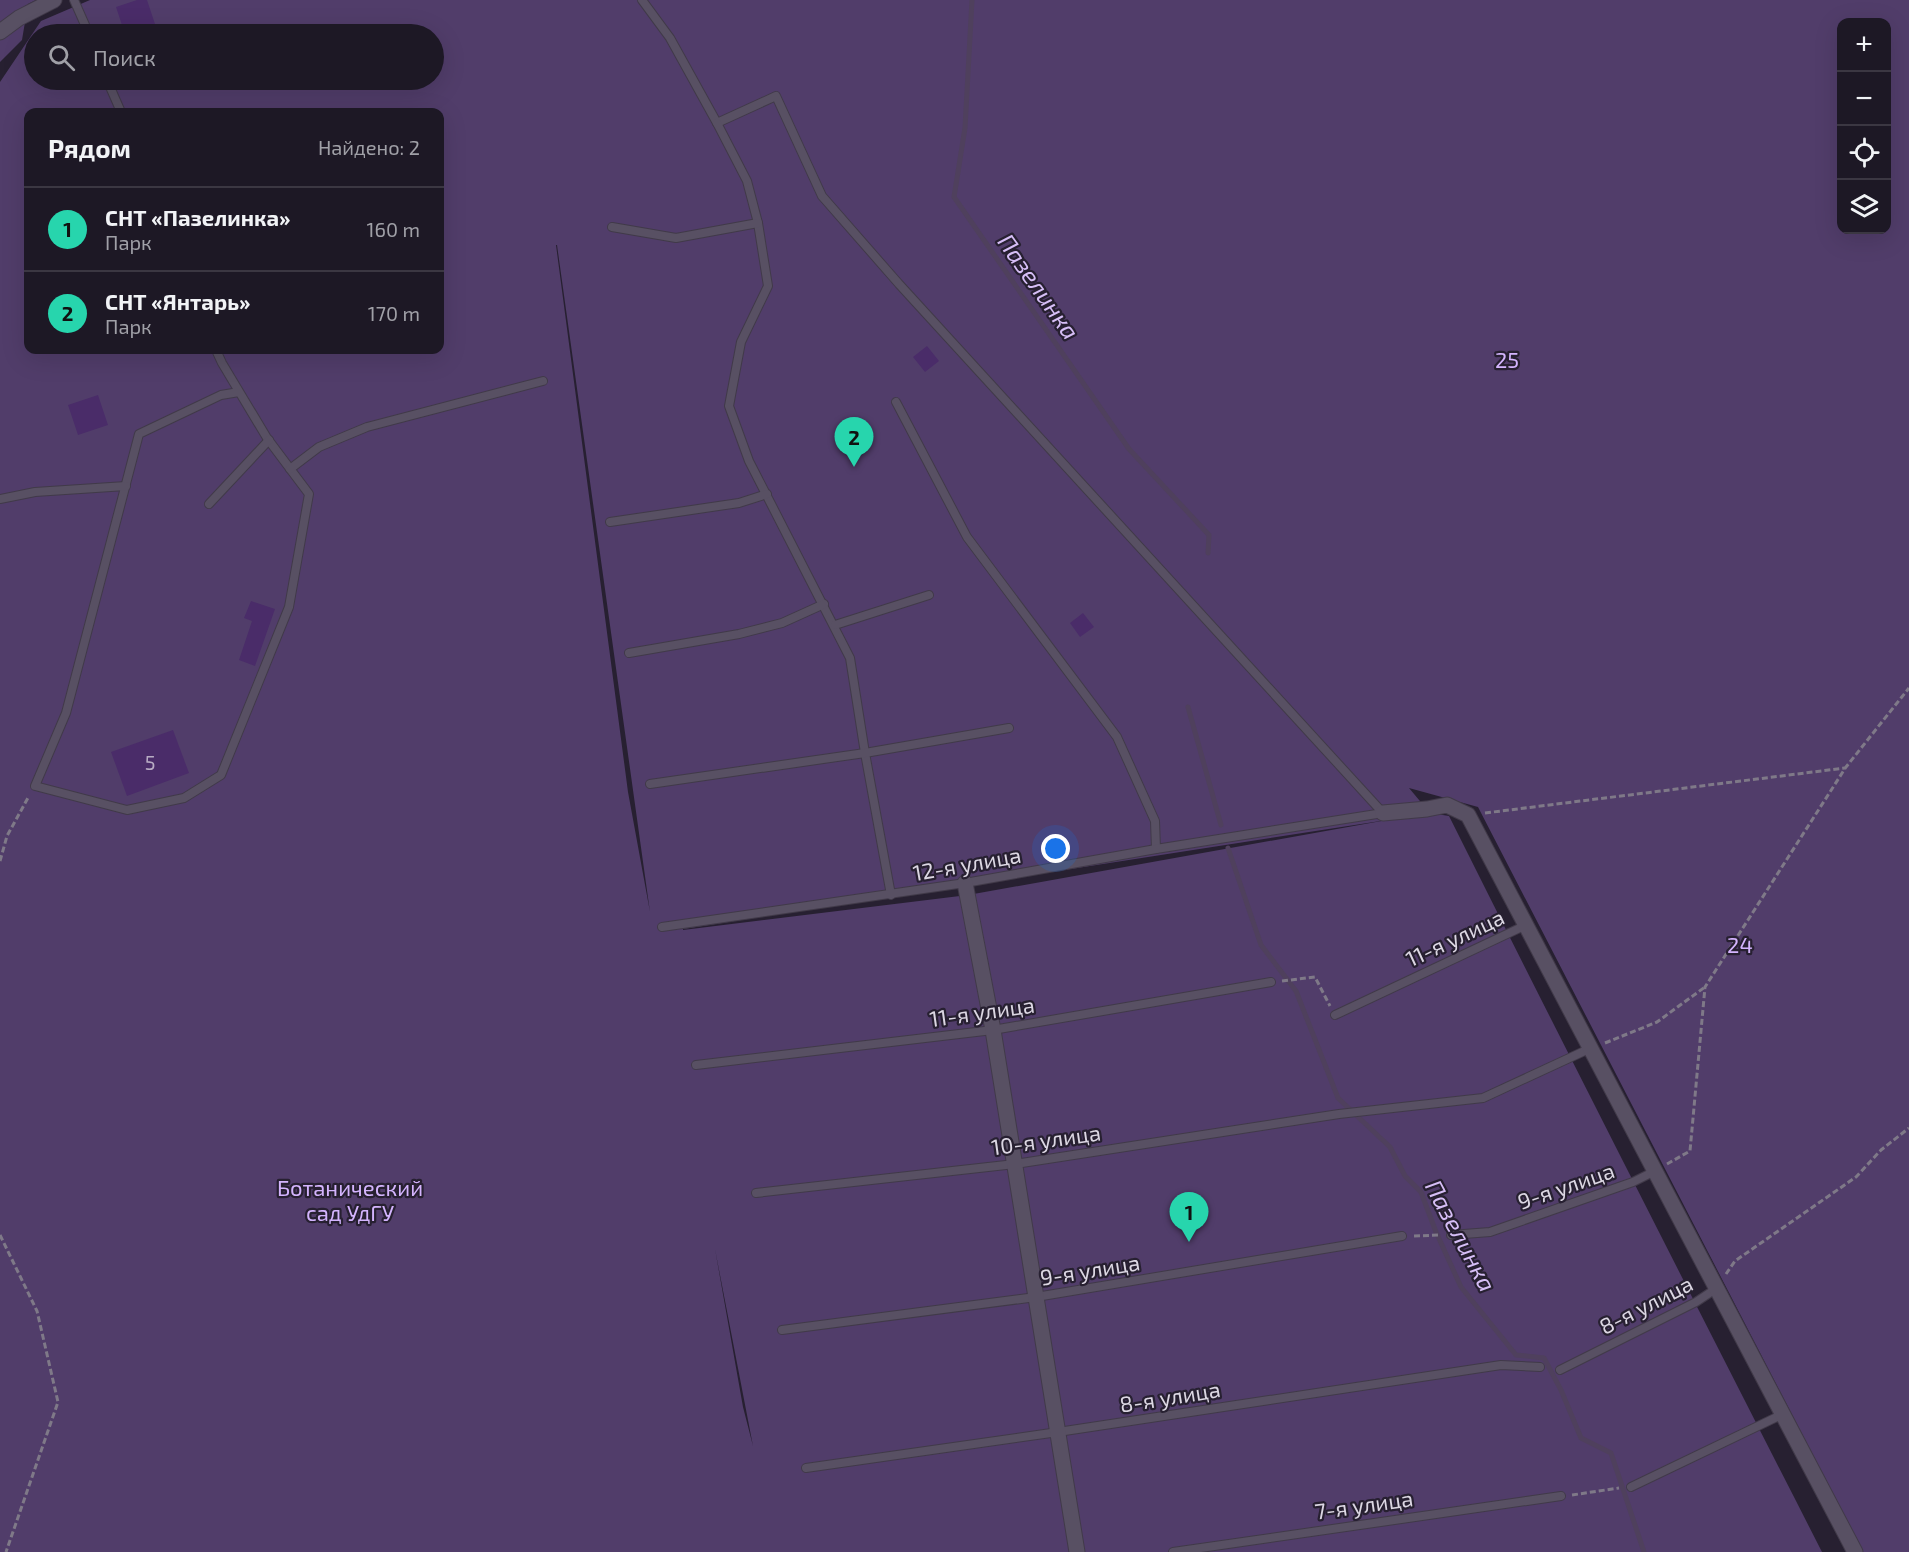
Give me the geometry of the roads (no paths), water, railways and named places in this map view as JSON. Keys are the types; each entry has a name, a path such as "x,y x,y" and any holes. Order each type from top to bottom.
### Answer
{"street":[{"path":"0,32 19,18 54,0"},
{"path":"1383,813 1447,805 1468,815 1855,1552"},
{"path":"965,883 993,1030 1077,1552"}],"lane":[{"path":"74,0 85,24"},
{"path":"642,0 670,38 747,181 758,223 768,286 741,342 729,406 749,461 850,658 891,895"},
{"path":"111,90 119,108"},
{"path":"717,123 776,96 822,196 915,302 1383,813"},
{"path":"612,227 676,238 758,223"},
{"path":"218,354 269,440 309,494 289,607 221,775 184,798 127,810 35,786 66,712 140,434 221,395 239,392"},
{"path":"290,469 319,447 367,427 543,381"},
{"path":"896,402 967,537 1117,737 1155,821 1156,849"},
{"path":"209,504 269,440"},
{"path":"0,499 35,492 126,486"},
{"path":"610,522 739,503 767,494"},
{"path":"835,625 929,595"},
{"path":"629,653 739,634 782,623 824,604"},
{"path":"651,784 865,753 1009,728"},
{"name":"12-я улица","path":"662,927 891,895 1156,849 1383,813"},
{"name":"11-я улица","path":"1335,1015 1526,925"},
{"name":"11-я улица","path":"696,1065 993,1030 1271,982"},
{"name":"10-я улица","path":"756,1193 1015,1164 1339,1114 1483,1098 1591,1048"},
{"name":"9-я улица","path":"1451,1235 1490,1232 1633,1182 1655,1171"},
{"name":"9-я улица","path":"782,1330 1036,1297 1402,1236"},
{"name":"8-я улица","path":"1560,1370 1696,1302 1717,1288"},
{"name":"8-я улица","path":"806,1468 1500,1365 1540,1367"},
{"path":"1631,1487 1782,1414"},
{"name":"7-я улица","path":"1173,1552 1561,1496"}],"waterway":[{"name":"Пазелинка","path":"972,0 965,128 954,197 1129,449 1209,535 1208,553"},
{"name":"Пазелинка","path":"1188,707 1221,825"},
{"name":"Пазелинка","path":"1228,848 1261,945 1296,991 1338,1098 1390,1147 1405,1176 1421,1192 1461,1287 1516,1355 1544,1358 1561,1390 1581,1438 1611,1453 1644,1552"}],"place":[{"name":"СНТ «Янтарь»","path":"854,467"},
{"name":"СНТ «Пазелинка»","path":"1189,1242"}],"park label":[{"name":"25","path":"1507,360"},
{"name":"24","path":"1740,945"},
{"name":"Ботанический сад УдГУ","path":"350,1200"}]}
